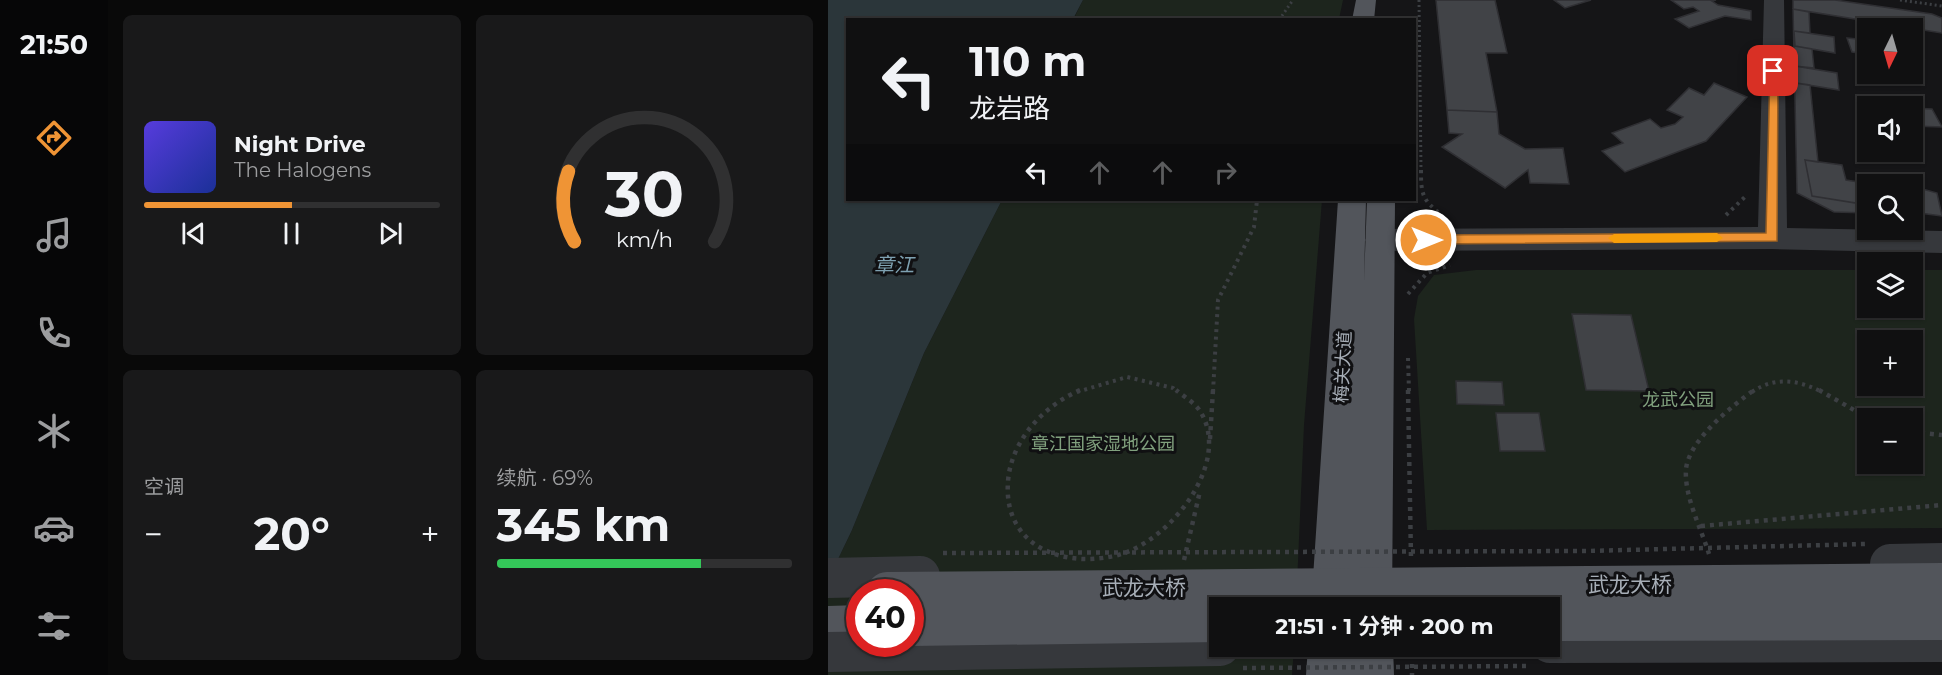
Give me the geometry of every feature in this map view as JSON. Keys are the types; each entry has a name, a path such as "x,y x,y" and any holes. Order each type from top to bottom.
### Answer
{"main road":[{"path":"1363,18 1366,0"},
{"path":"1384,18 1387,0"},
{"name":"梅关大道","path":"1352,201 1353,532"},
{"name":"梅关大道","path":"1353,532 1380,240 1381,201"},
{"path":"1335,597 1353,532"},
{"path":"1353,532 1368,597"},
{"name":"武龙大桥","path":"924,591 1942,583"},
{"path":"828,594 846,593"},
{"name":"武龙大桥","path":"1560,621 1942,620"},
{"name":"武龙大桥","path":"924,626 1209,622"},
{"path":"828,628 846,627"},
{"path":"1329,675 1330,657"},
{"path":"1371,657 1371,675"}],"street":[{"path":"1772,237 1774,0"},
{"path":"1380,240 1772,237 1942,242"},
{"path":"828,578 1942,563"},
{"path":"1560,654 1942,642"},
{"path":"828,652 1209,657"}],"path":[{"path":"1280,18 1293,0"},
{"path":"1419,0 1421,191 1427,204 1450,218"},
{"path":"1900,0 1942,6"},
{"path":"1720,216 1729,214 1753,189"},
{"path":"1210,448 1202,416 1193,402 1180,391 1164,383 1127,377 1087,386 1050,408 1021,441 1007,480 1006,500 1011,518 1022,535 1036,548 1055,557 1078,560 1120,555 1142,546 1177,519 1201,484 1210,448 1218,300 1254,227 1257,201"},
{"path":"1408,305 1408,293 1427,273 1456,263"},
{"path":"1408,351 1411,561"},
{"path":"1710,561 1686,473 1689,453 1707,431 1764,384 1798,382 1824,392 1857,412"},
{"path":"1923,433 1942,435"},
{"path":"1701,526 1942,505"},
{"path":"931,554 1586,550 1872,543"},
{"path":"1412,657 1412,675"}],"green space":[{"path":"1083,0 1343,0 1339,18 1074,18"},
{"name":"章江国家湿地公园","path":"1001,201 1322,201 1304,425 1296,597 1209,597 1209,657 1293,657 1292,675 828,675 828,580 852,530 924,353"},
{"name":"龙武公园","path":"1476,270 1857,270 1857,318 1923,318 1923,270 1942,270 1942,528 1427,530 1414,319 1418,296 1434,275"}],"water":[{"name":"章江","path":"828,0 1083,0 1074,18 846,18 846,201 1001,201 924,353 852,530 828,580"}],"building":[{"path":"1436,0 1495,0 1507,53 1486,53 1497,112 1447,110"},
{"path":"1554,0 1591,0 1565,8"},
{"path":"1671,0 1716,0 1712,1 1718,5 1751,11 1751,20 1725,16 1689,28 1675,19 1699,11 1693,7 1684,9"},
{"path":"1793,0 1835,0 1932,14 1942,18 1942,33 1923,30 1923,18 1857,19 1793,9"},
{"path":"1793,9 1809,12 1810,33 1794,31 1795,46 1812,49 1814,68 1795,66 1796,83 1810,85 1818,162 1805,160 1812,196 1857,203 1857,213 1834,212 1797,193"},
{"path":"1794,31 1834,37 1835,53 1795,46"},
{"path":"1847,38 1857,39 1857,53 1852,52"},
{"path":"1795,66 1837,73 1839,90 1796,83"},
{"path":"1714,83 1747,97 1706,141 1625,172 1602,151 1623,143 1612,133 1650,119 1661,128 1675,124 1683,117 1667,110 1689,88 1704,95"},
{"path":"1923,109 1932,109 1942,127 1923,126"},
{"path":"1447,110 1497,112 1499,134 1525,149 1563,148 1569,184 1530,183 1528,170 1505,188 1442,147 1462,134 1449,133"},
{"path":"1805,160 1842,165 1846,180 1857,182 1857,203 1812,196"},
{"path":"1923,189 1937,193 1942,216 1923,213"},
{"path":"1572,314 1631,315 1649,391 1586,390"},
{"path":"1456,381 1502,382 1504,405 1457,404"},
{"path":"1496,413 1539,413 1545,451 1500,451"}],"slow traffic":[{"path":"1614,238 1717,238"}],"route":[{"path":"1426,240 1772,237 1773,71"}]}
